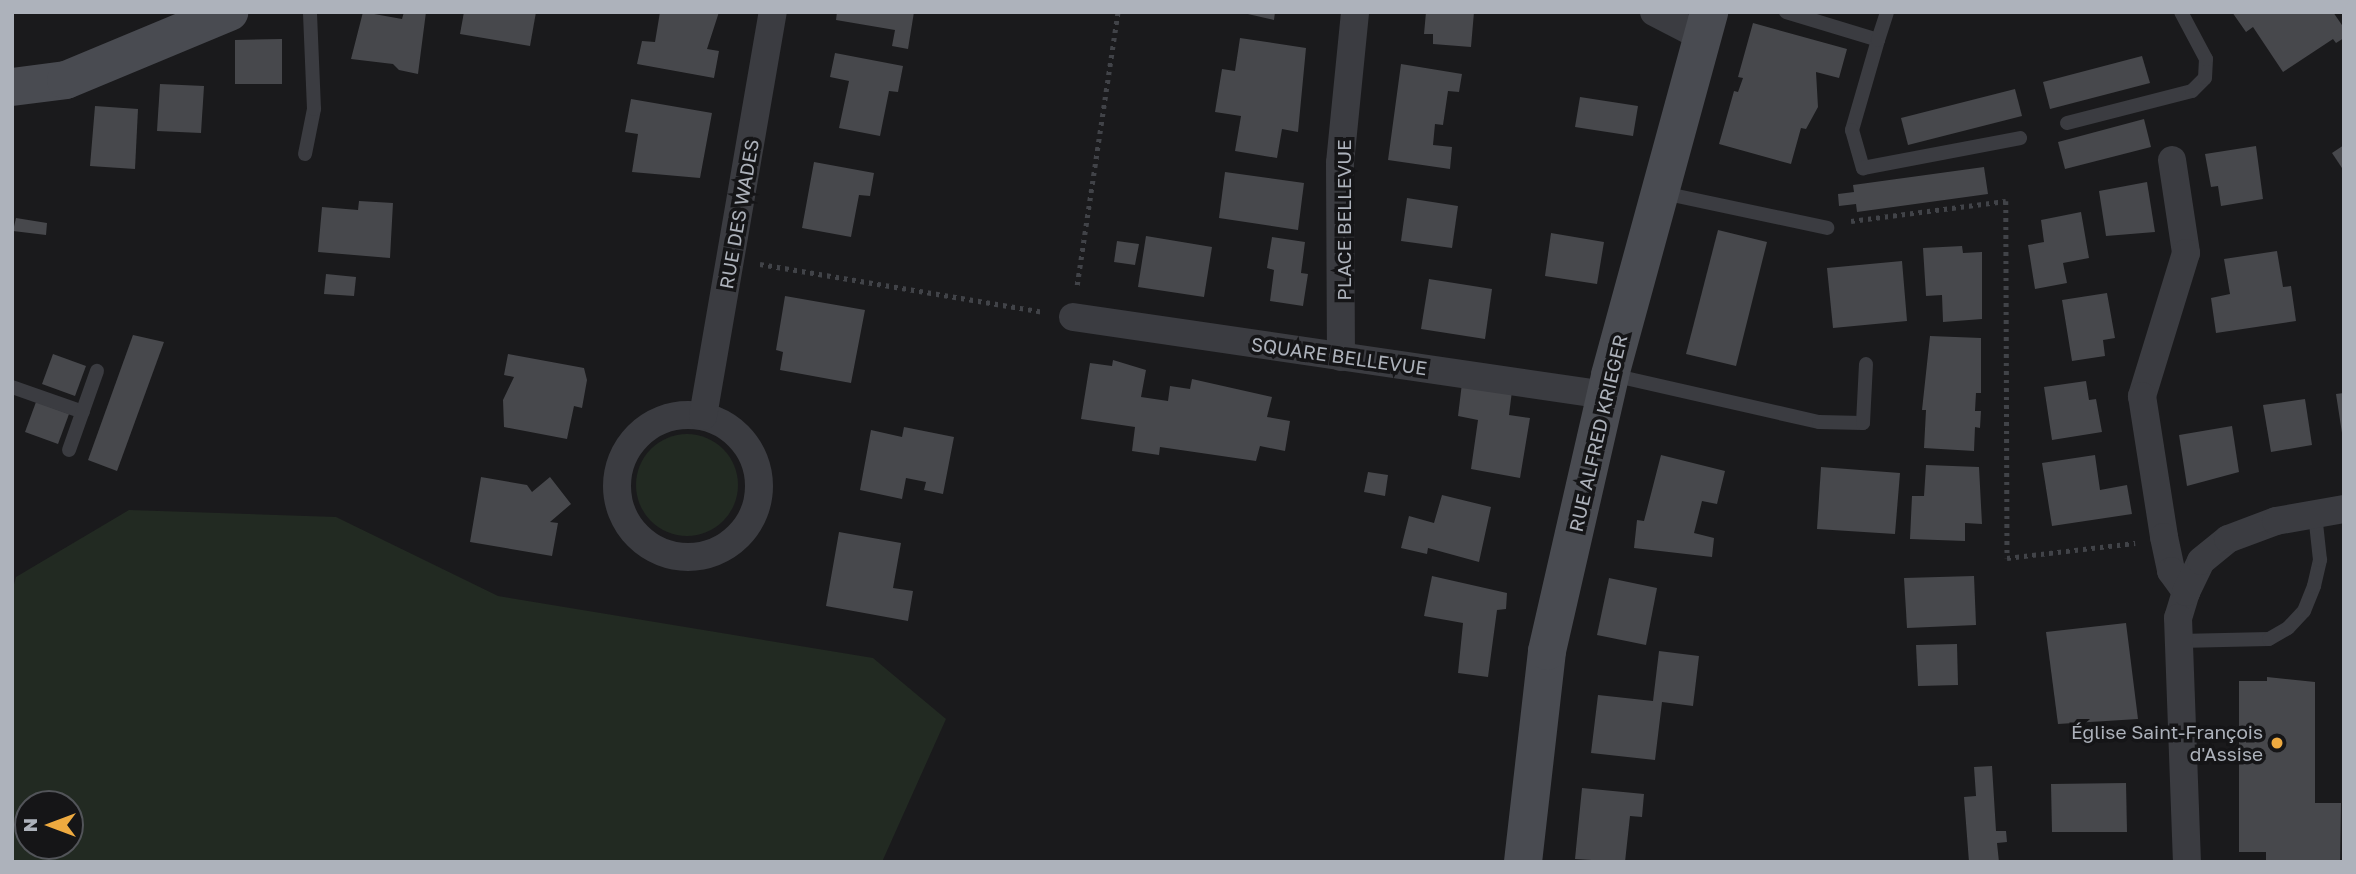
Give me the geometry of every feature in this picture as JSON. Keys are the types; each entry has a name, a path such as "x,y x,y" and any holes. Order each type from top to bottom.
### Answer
{"street":[{"path":"12,87 66,80 229,12"},
{"name":"RUE DES WADES","path":"703,416 773,12"},
{"name":"PLACE BELLEVUE","path":"1341,357 1340,163 1355,42 1355,12"},
{"name":"PLACE BELLEVUE","path":"1355,42 1375,12"},
{"path":"1654,12 1705,25"},
{"name":"RUE ALFRED KRIEGER","path":"1522,862 1547,651 1608,385 1705,25"},
{"path":"2172,160 2186,253 2143,396 2171,571 2186,592"},
{"name":"SQUARE BELLEVUE","path":"1073,317 1341,357 1608,385"},
{"path":"680,415 703,416 725,425 743,441 755,462 759,486 755,509 735,538 704,555 680,557 658,551 639,538 625,519 617,498 617,474 625,452 639,434 680,415"},
{"path":"2186,862 2178,618 2186,592 2200,561 2228,539 2276,521 2344,509"}],"lane":[{"path":"305,155 313,109 310,12"},
{"path":"1887,12 1852,130 1863,169 2020,138"},
{"path":"2067,123 2192,91 2205,78 2206,59 2181,12"},
{"path":"1790,13 1878,40"},
{"path":"1658,192 1827,228"},
{"path":"1608,385 1819,422 1863,423 1866,364"},
{"path":"69,450 97,372"},
{"path":"12,387 83,412"},
{"path":"2179,640 2269,639 2288,628 2304,611 2314,586 2320,560 2315,514"}],"path":[{"path":"731,259 1073,317 1118,12"},
{"path":"1827,228 1847,221 2006,201 2007,558 2164,537"}],"shaded area":[{"path":"687,434 706,438 723,449 734,466 738,485 734,504 723,521 706,532 687,536 668,532 651,521 640,504 636,485 640,466 651,449 668,438"},
{"path":"129,510 336,517 498,596 873,658 946,719 882,862 12,862 12,592 16,577"}],"building":[{"path":"363,12 402,19 404,12 426,12 418,74 399,70 393,64 351,59"},
{"path":"464,12 536,12 530,46 460,34"},
{"path":"660,12 719,12 707,49 719,51 714,78 637,64 642,41 655,42"},
{"path":"837,12 914,12 908,49 892,46 895,30 836,20"},
{"path":"1239,12 1275,12 1274,20"},
{"path":"1426,12 1474,12 1471,47 1433,44 1433,34 1424,34"},
{"path":"2232,12 2333,12 2344,28 2344,38 2336,43 2333,39 2283,72 2253,27 2246,32"},
{"path":"1753,23 1847,49 1839,78 1816,72 1818,107 1806,129 1801,128 1791,164 1719,144 1734,91 1738,92 1743,78 1738,77"},
{"path":"1240,38 1306,48 1298,132 1282,129 1277,158 1235,151 1241,116 1215,112 1222,69 1235,71"},
{"path":"282,39 282,84 235,84 235,40"},
{"path":"835,53 903,66 898,92 889,91 880,136 839,128 849,81 830,77"},
{"path":"2142,56 2150,83 2050,109 2043,82"},
{"path":"1401,64 1462,74 1459,92 1448,91 1443,125 1435,124 1433,145 1452,147 1450,169 1388,160"},
{"path":"160,84 204,86 201,133 157,131"},
{"path":"2015,89 2022,116 1908,145 1901,118"},
{"path":"1580,97 1638,106 1633,136 1575,127"},
{"path":"631,99 712,113 700,178 632,172 638,134 625,132"},
{"path":"95,106 138,109 135,169 90,166"},
{"path":"2144,119 2151,147 2065,169 2058,142"},
{"path":"2344,145 2344,171 2332,153"},
{"path":"2256,146 2263,199 2221,206 2218,186 2211,187 2205,154"},
{"path":"814,162 874,173 870,196 859,195 851,237 802,228"},
{"path":"1984,167 1988,194 1857,212 1856,204 1839,206 1838,194 1854,192 1853,185"},
{"path":"1225,172 1304,183 1298,230 1219,218"},
{"path":"2147,182 2155,232 2106,236 2099,191"},
{"path":"1407,198 1458,206 1452,248 1401,241"},
{"path":"359,201 393,203 390,258 318,252 322,207 358,210"},
{"path":"2081,212 2089,258 2063,263 2067,283 2035,289 2028,245 2044,242 2041,220"},
{"path":"16,218 47,223 46,235 13,231"},
{"path":"1718,230 1767,242 1736,366 1686,354"},
{"path":"1551,233 1604,242 1597,284 1545,276"},
{"path":"1146,236 1212,247 1204,297 1138,287"},
{"path":"1272,237 1305,242 1301,273 1308,274 1303,306 1270,301 1274,270 1267,268"},
{"path":"1117,241 1139,244 1135,265 1114,262"},
{"path":"1962,246 1963,253 1982,252 1982,319 1943,322 1942,295 1926,296 1923,248"},
{"path":"2277,251 2283,287 2291,286 2296,321 2216,333 2211,298 2230,294 2224,259"},
{"path":"1902,261 1907,321 1833,328 1827,268"},
{"path":"326,274 356,277 354,296 324,294"},
{"path":"1429,279 1492,289 1485,339 1421,329"},
{"path":"2107,293 2115,338 2103,340 2105,356 2072,361 2062,300"},
{"path":"785,296 865,310 851,383 780,370 783,352 776,350"},
{"path":"133,335 164,342 117,471 88,460"},
{"path":"1930,336 1981,338 1981,393 1976,393 1975,411 1981,411 1980,428 1975,427 1974,451 1924,448 1926,410 1922,410"},
{"path":"53,354 86,366 75,396 42,384"},
{"path":"508,354 584,368 587,380 582,408 574,406 567,439 504,427 503,400 514,377 504,375"},
{"path":"1113,360 1146,370 1141,397 1168,401 1170,386 1190,389 1192,379 1272,397 1267,417 1290,421 1285,451 1260,446 1256,461 1160,447 1159,455 1132,451 1135,427 1081,419 1090,363 1112,366"},
{"path":"2086,381 2089,400 2096,399 2102,432 2052,440 2044,387"},
{"path":"1462,383 1512,391 1509,415 1530,418 1520,478 1471,469 1478,420 1458,416"},
{"path":"2344,393 2344,433 2342,433 2336,394"},
{"path":"2305,399 2312,445 2271,452 2263,405"},
{"path":"36,402 69,414 58,444 25,432"},
{"path":"2232,426 2239,472 2187,486 2179,435"},
{"path":"904,427 954,437 943,494 924,490 926,482 906,478 902,499 860,490 871,430 902,437"},
{"path":"1661,455 1725,471 1717,504 1702,501 1694,533 1714,538 1712,557 1634,548 1637,520 1644,521"},
{"path":"2095,455 2100,490 2127,485 2132,514 2052,526 2042,463"},
{"path":"1926,465 1979,467 1982,524 1965,523 1965,541 1910,539 1912,496 1924,496"},
{"path":"1821,467 1900,473 1895,534 1817,529"},
{"path":"1368,472 1388,475 1385,496 1364,492"},
{"path":"481,477 527,485 532,492 550,477 571,504 550,522 558,523 552,556 470,542"},
{"path":"1442,495 1491,507 1479,562 1428,548 1427,554 1401,548 1409,516 1434,523"},
{"path":"839,532 901,543 893,588 913,591 908,621 826,606"},
{"path":"1432,576 1507,593 1506,609 1497,610 1488,677 1458,673 1463,623 1424,616"},
{"path":"1974,576 1976,625 1907,628 1904,578"},
{"path":"1609,578 1657,588 1646,645 1597,635"},
{"path":"2126,623 2138,719 2058,724 2046,632"},
{"path":"1957,644 1958,685 1918,686 1916,645"},
{"path":"1659,651 1699,656 1693,706 1662,702 1655,760 1591,753 1598,695 1653,701"},
{"name":"Église Saint-François d'Assise","path":"2267,677 2315,682 2315,803 2341,803 2340,862 2266,862 2266,852 2239,852 2239,681 2267,681"},
{"path":"1992,766 1996,831 2006,831 2007,842 1997,843 1999,862 1969,862 1964,797 1976,796 1974,767"},
{"path":"2126,783 2127,832 2052,832 2051,784"},
{"path":"1582,788 1644,794 1642,817 1630,816 1625,862 1575,859"}],"place":[{"name":"Église Saint-François d'Assise","path":"2277,743"}]}
